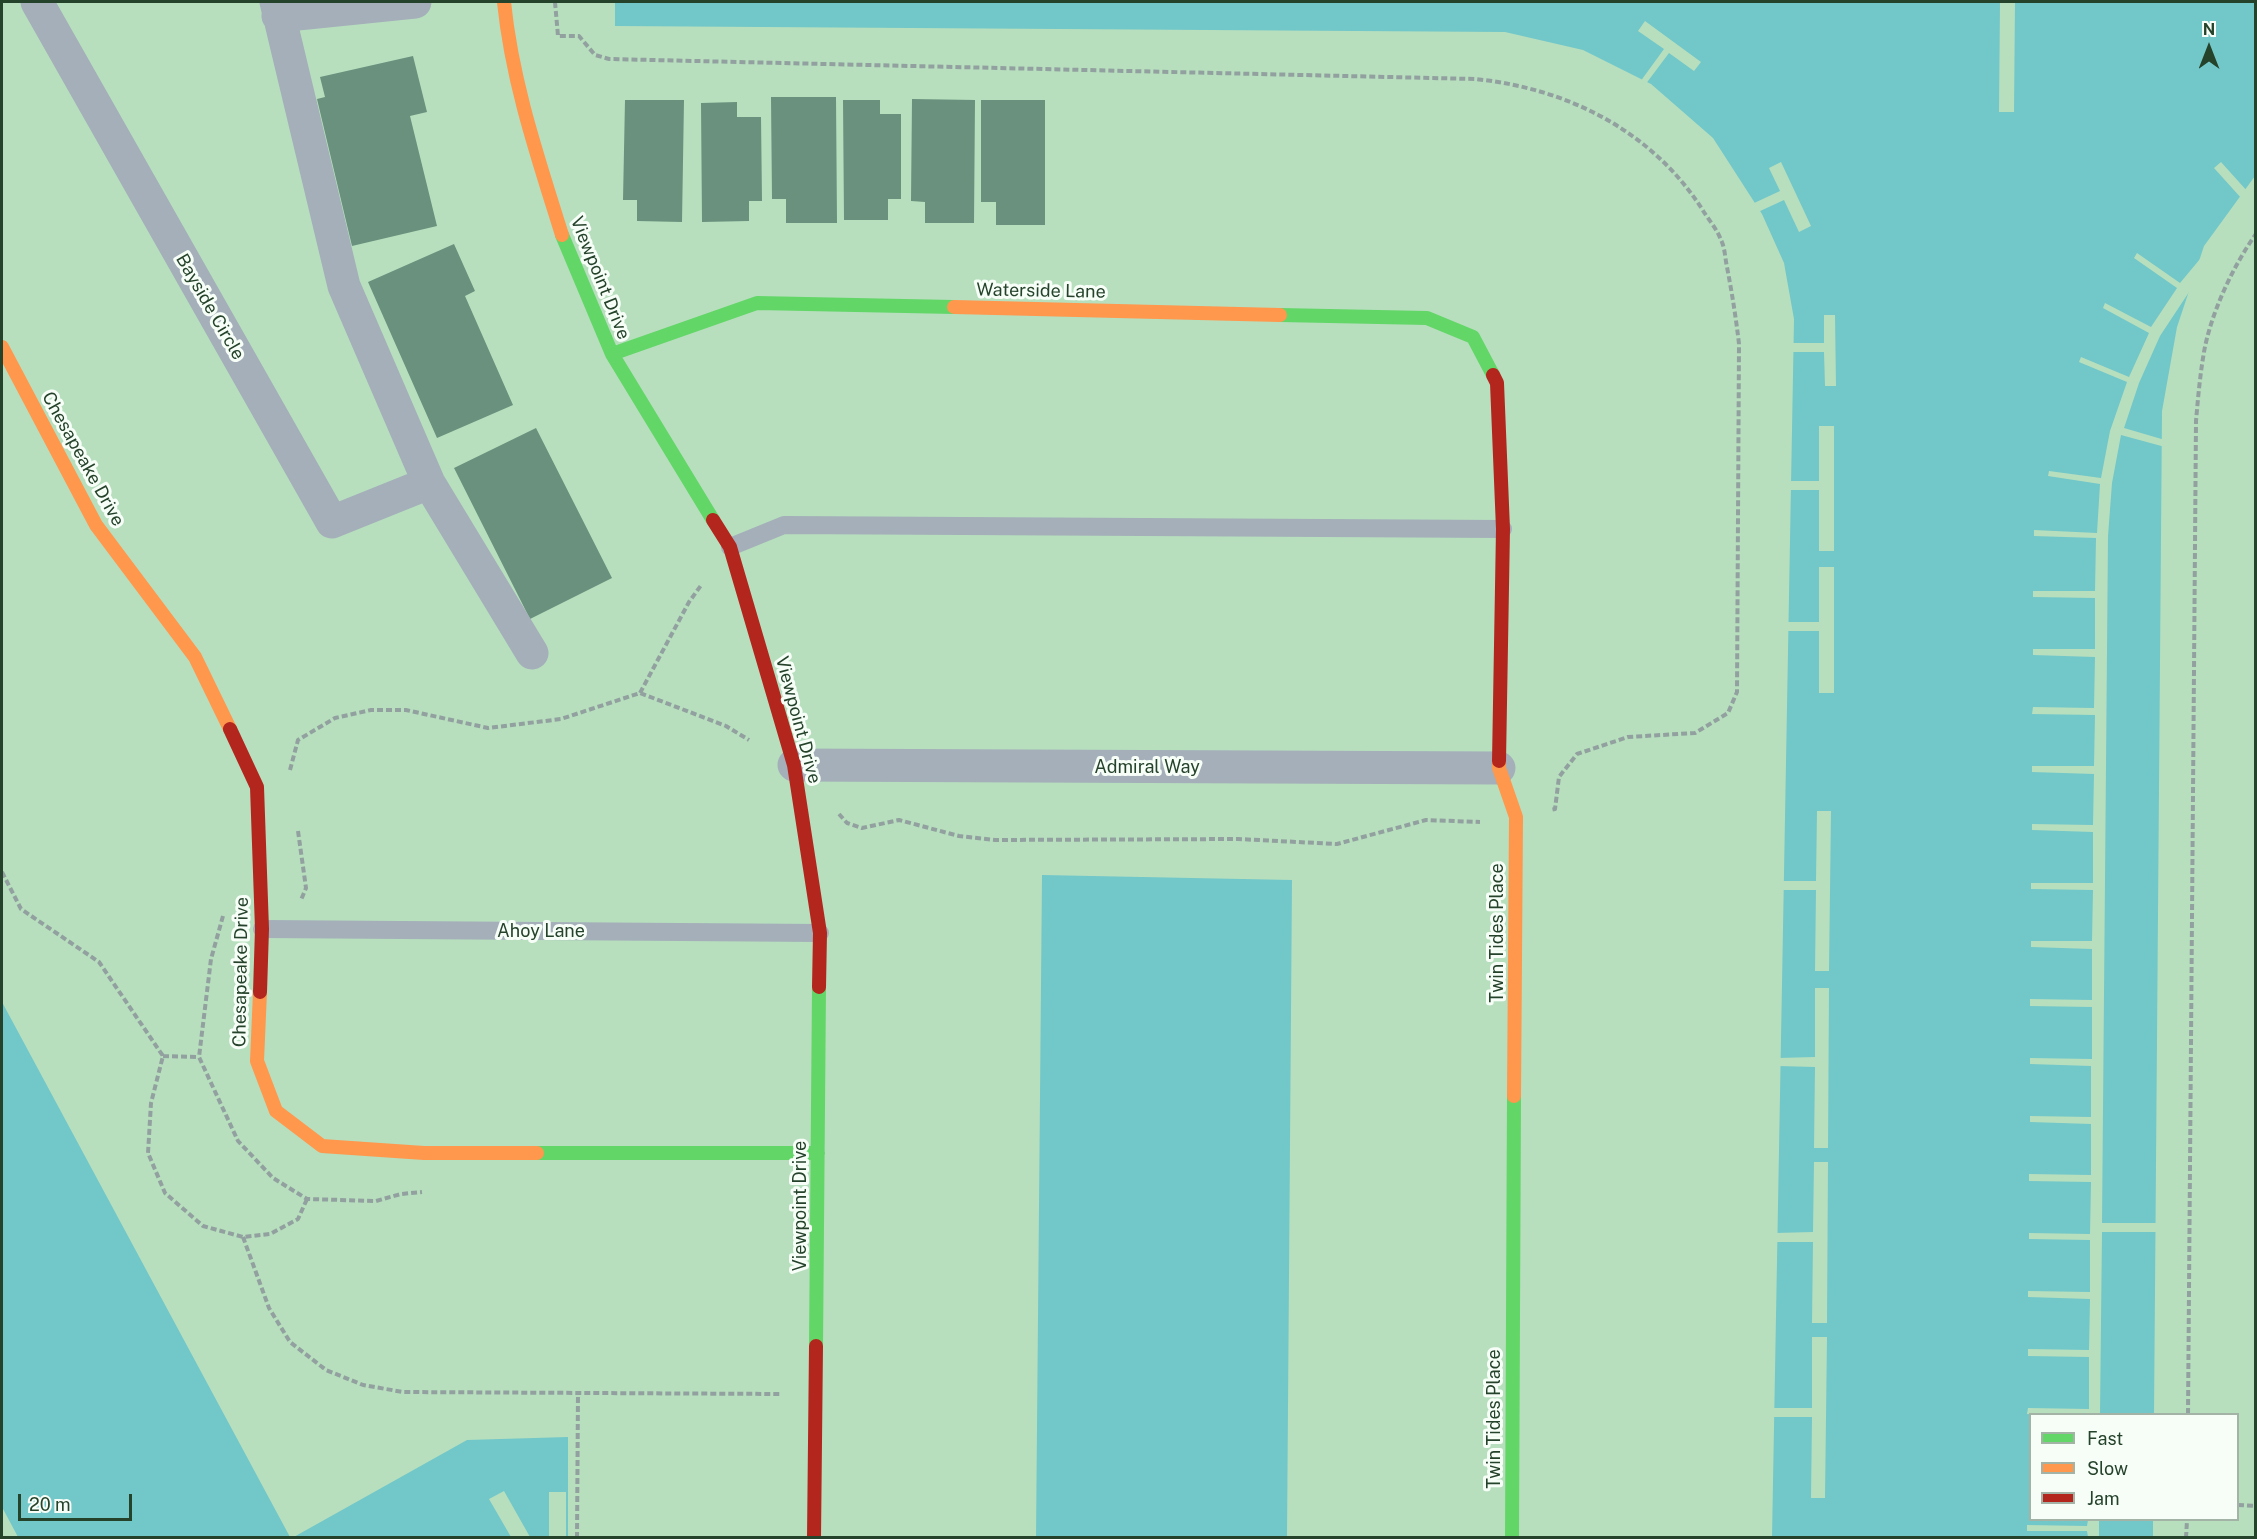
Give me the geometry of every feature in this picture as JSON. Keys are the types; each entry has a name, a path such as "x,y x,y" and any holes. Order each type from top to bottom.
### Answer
{"street":[{"name":"Bayside Circle","path":"36,2 332,522 429,483"},
{"path":"415,2 277,9 344,286 429,483 532,653"},
{"name":"Viewpoint Drive","path":"504,2 508,42 530,134 565,244 612,354 730,547 795,765 820,933 814,1538"},
{"name":"Waterside Lane","path":"612,354 756,303 1427,318 1473,337"},
{"name":"Twin Tides Place","path":"1473,337 1497,383 1503,529 1499,768 1516,817 1512,1538"},
{"name":"Chesapeake Drive","path":"2,347 96,525 195,657 257,787 262,929 257,1061 276,1111 322,1146 424,1153 818,1153"},
{"name":"Admiral Way","path":"795,765 1499,768"}],"lane":[{"path":"730,547 784,525 1503,529"},
{"name":"Ahoy Lane","path":"262,929 820,933"}],"path":[{"path":"555,2 558,36 579,36 595,55 609,59 1475,79 1508,82 1548,93 1588,109 1628,133 1659,158 1692,194 1721,240 1739,344 1737,692 1728,712 1695,733 1628,737 1577,754 1559,777 1555,809 1476,823 1426,820 1338,844 1238,839 995,840 959,836 899,820 862,828 847,823 832,806"},
{"path":"2187,1413 2196,421 2204,350 2218,307 2242,253 2256,234"},
{"path":"640,693 688,602 730,547"},
{"path":"289,773 298,740 335,718 371,710 406,710 488,728 561,720 640,693 726,726 795,765"},
{"path":"298,831 306,888 300,901 261,903 225,909 211,959 199,1057 238,1141 273,1178 307,1199 376,1201 424,1191 424,1153"},
{"path":"2,872 21,909 99,962 163,1056 151,1103 148,1153 165,1193 203,1226 243,1236 270,1234 298,1219 307,1199"},
{"path":"163,1056 199,1057"},
{"path":"243,1236 269,1308 291,1342 326,1370 363,1385 403,1392 817,1394"},
{"path":"577,1538 578,1392"},
{"path":"2239,1505 2256,1506"},
{"path":"2187,1521 2187,1538"}],"water":[{"path":"615,2 2255,2 2255,176 2204,246 2177,327 2162,411 2154,1413 2029,1413 2029,1521 2153,1521 2153,1537 1772,1537 1794,319 1784,263 1762,214 1713,138 1651,84 1583,50 1505,32 615,26"},
{"path":"1042,875 1292,880 1287,1537 1036,1537"},
{"path":"2,1002 290,1537 18,1537 2,1507"},
{"path":"568,1437 568,1537 292,1538 467,1440"}],"pier":[{"path":"2000,2 2015,2 2014,112 1999,112"},
{"path":"1645,21 1701,62 1694,71 1669,53 1645,85 1640,82 1664,49 1638,31"},
{"path":"1781,162 1811,226 1799,232 1784,200 1758,212 1752,204 1780,191 1769,168"},
{"path":"2221,162 2248,192 2242,199 2214,168"},
{"path":"2137,253 2180,283 2205,253 2195,283 2160,336 2139,383 2124,428 2165,440 2165,447 2121,435 2112,483 2108,536 2102,1223 2158,1223 2158,1232 2102,1232 2100,1413 2027,1414 2028,1408 2089,1409 2089,1357 2028,1356 2028,1349 2089,1350 2090,1299 2028,1297 2028,1291 2090,1292 2090,1240 2029,1239 2029,1233 2090,1234 2091,1182 2029,1181 2029,1174 2091,1175 2091,1124 2030,1122 2030,1116 2091,1117 2091,1066 2030,1064 2030,1058 2092,1059 2092,1007 2030,1006 2030,999 2092,1000 2092,949 2031,947 2031,941 2092,941 2093,890 2031,889 2031,883 2093,883 2093,832 2032,830 2032,824 2093,825 2094,774 2032,772 2032,766 2094,766 2095,715 2032,714 2033,707 2094,708 2095,657 2033,655 2033,649 2095,649 2095,598 2033,597 2033,591 2095,591 2096,538 2034,536 2034,530 2097,533 2100,484 2048,476 2049,471 2101,478 2110,431 2127,382 2079,362 2081,357 2129,377 2149,333 2103,308 2105,303 2151,327 2177,288 2134,258"},
{"path":"1824,315 1835,315 1836,386 1825,386 1824,352 1790,352 1790,343 1824,343"},
{"path":"1819,426 1834,426 1834,551 1819,551 1819,490 1788,490 1788,481 1819,481"},
{"path":"1819,567 1834,567 1834,693 1819,693 1819,631 1786,631 1786,622 1819,622"},
{"path":"1817,811 1831,811 1829,971 1815,971 1816,890 1781,890 1781,881 1816,881"},
{"path":"1815,988 1829,988 1828,1148 1814,1148 1815,1067 1778,1066 1778,1058 1815,1057"},
{"path":"1814,1162 1828,1162 1827,1323 1812,1323 1813,1242 1775,1242 1775,1233 1813,1232"},
{"path":"1812,1337 1827,1337 1825,1498 1811,1498 1812,1417 1771,1417 1771,1408 1812,1408"},
{"path":"504,1491 530,1537 511,1537 489,1499"},
{"path":"549,1492 566,1492 566,1537 549,1537"},
{"path":"2088,1521 2099,1521 2099,1537 2088,1537 2087,1531 2027,1531 2027,1525 2087,1526"}],"building":[{"path":"413,56 427,112 410,116 437,226 352,246 317,99 325,97 320,77"},
{"path":"771,97 836,97 837,223 786,223 786,199 772,199"},
{"path":"912,99 975,100 974,223 925,223 925,202 911,201"},
{"path":"625,100 684,100 682,222 637,221 637,200 623,200"},
{"path":"843,100 880,100 880,114 901,114 901,199 888,199 888,220 844,220"},
{"path":"981,100 1045,100 1045,225 996,225 996,202 981,202"},
{"path":"737,102 737,117 761,117 762,201 749,201 749,221 702,222 701,103"},
{"path":"454,244 475,291 465,296 513,405 437,438 368,282"},
{"path":"536,428 612,578 530,619 454,468"}],"traffic: fast":[{"path":"562,235 612,354 713,520"},
{"path":"612,354 757,303 954,307"},
{"path":"1280,315 1427,318 1473,337 1493,375"},
{"path":"816,1346 819,987"},
{"path":"1512,1538 1514,1096"},
{"path":"537,1153 818,1153"}],"traffic: slow":[{"path":"504,2 520,91 535,149 562,235"},
{"path":"954,307 1280,315"},
{"path":"2,347 96,525 195,657 230,729"},
{"path":"1499,761 1499,768 1516,817 1514,1096"},
{"path":"260,992 257,1061 276,1111 322,1146 424,1153 537,1153"}],"traffic: jam":[{"path":"1493,375 1497,383 1503,529 1499,761"},
{"path":"713,520 730,547 794,765 820,933 819,987"},
{"path":"230,729 257,787 262,929 260,992"},
{"path":"814,1538 816,1346"}]}
